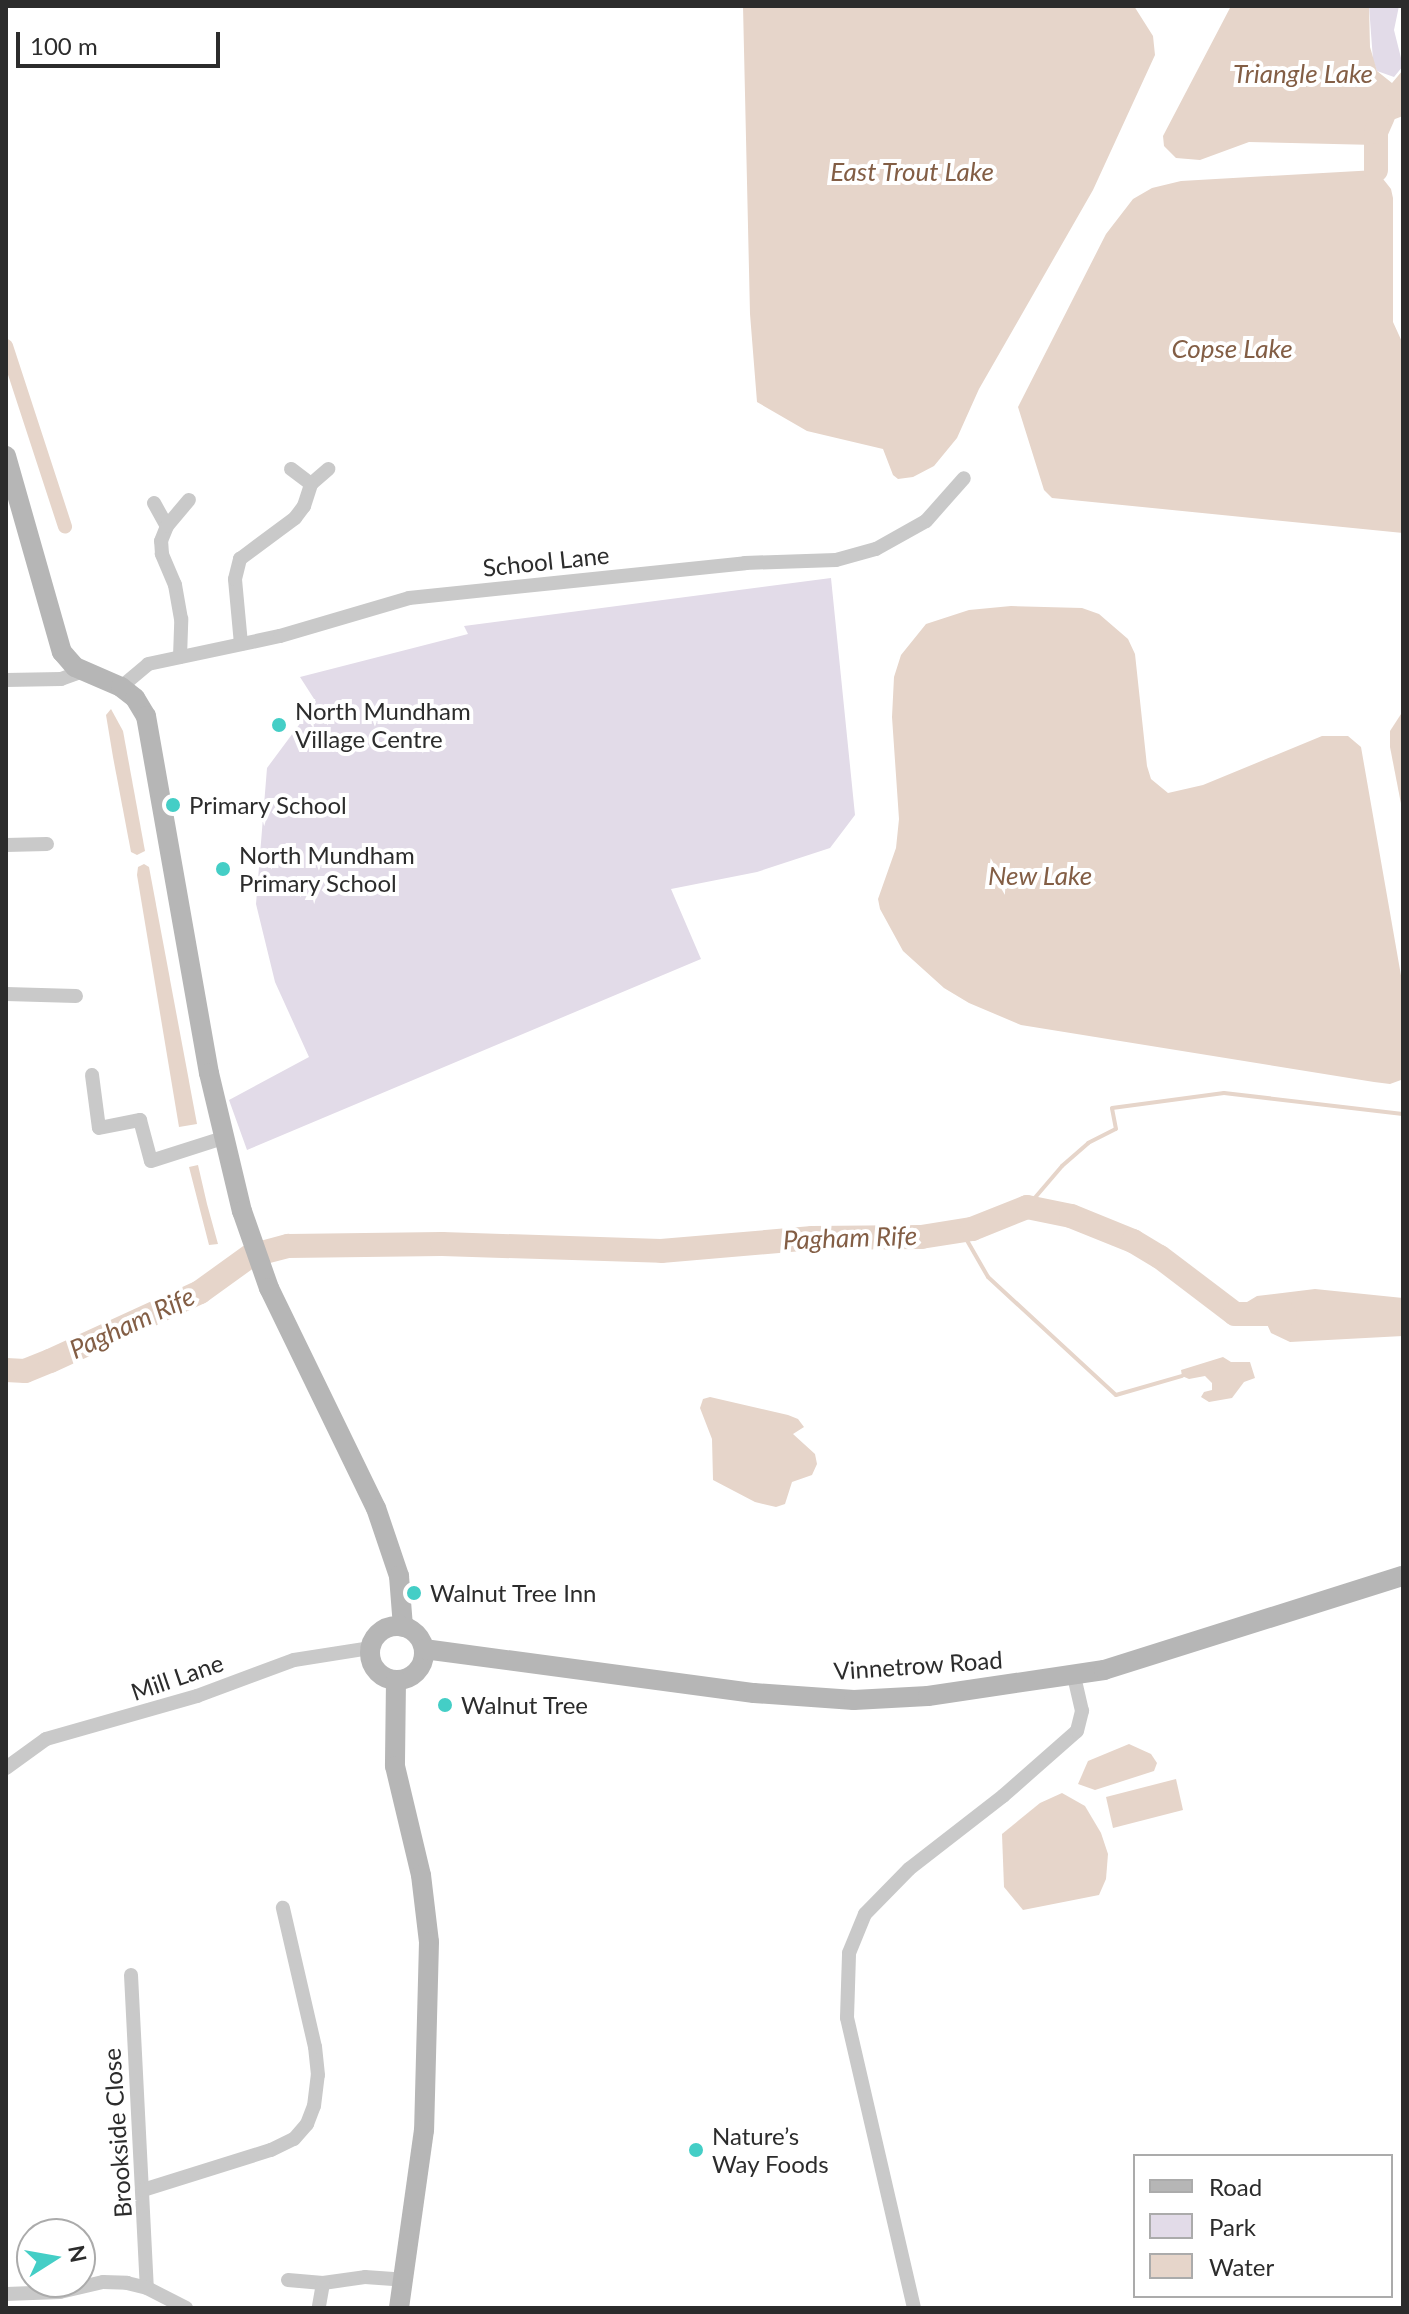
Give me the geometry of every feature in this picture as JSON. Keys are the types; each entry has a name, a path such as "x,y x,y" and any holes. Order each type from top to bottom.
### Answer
{"main road":[{"path":"6,456 62,652 83,671 121,687 135,698 146,716 223,1138 242,1211 269,1288 353,1456 386,1533 403,1593 403,1627"},
{"name":"Vinnetrow Road","path":"424,1649 754,1693 854,1700 928,1696 1074,1676 1137,1662 1403,1576"},
{"path":"403,1627 418,1636 424,1649 419,1669 396,1680 387,1678 374,1666 371,1648 379,1633 403,1627"},
{"path":"396,1680 392,1733 395,1766 421,1875 429,1942 424,2130 399,2308"}],"street":[{"path":"291,469 311,484"},
{"path":"241,644 235,579 240,559 295,518 304,506 311,484 328,469"},
{"name":"School Lane","path":"121,687 148,664 241,644 409,598 745,563 836,560 876,549 926,521 964,478"},
{"path":"180,657 177,596 162,554 161,541 167,526 189,500"},
{"path":"154,503 167,526"},
{"path":"6,680 61,679 83,671"},
{"path":"6,845 47,844"},
{"path":"6,994 76,996"},
{"path":"92,1075 99,1128 140,1120 151,1161 223,1138"},
{"name":"Mill Lane","path":"6,1768 46,1739 197,1696 261,1669 294,1660 371,1648"},
{"path":"914,2308 847,2018 849,1953 865,1914 909,1869 1003,1796 1077,1731 1082,1711 1074,1676"},
{"path":"143,2190 271,2150 294,2139 307,2124 314,2106 318,2075 315,2047 279,1932 283,1908"},
{"name":"Brookside Close","path":"131,1975 147,2288"},
{"path":"288,2280 323,2283 365,2277 404,2280"},
{"path":"6,2294 60,2292 103,2282 147,2288 186,2308"},
{"path":"319,2306 323,2283"}],"green space":[{"path":"1369,6 1399,6 1394,30 1403,66 1394,77 1377,71 1373,60"},
{"path":"831,578 855,815 830,848 757,872 671,889 701,959 247,1150 229,1100 309,1057 275,982 256,904 267,768 316,702 300,677 468,634 464,626"}],"water":[{"name":"East Trout Lake","path":"743,6 1134,6 1153,36 1155,55 1093,190 979,389 957,438 934,466 913,477 898,479 893,475 883,449 807,431 757,402 750,314"},
{"name":"Triangle Lake","path":"1231,6 1369,6 1370,47 1377,71 1392,83 1403,70 1403,116 1387,122 1381,142 1376,145 1249,142 1200,160 1176,158 1164,146 1163,136"},
{"name":"Copse Lake","path":"1376,170 1391,189 1393,198 1393,322 1403,344 1403,533 1052,498 1044,490 1018,407 1106,234 1133,199 1152,188 1181,181"},
{"name":"New Lake","path":"1011,606 1082,608 1099,614 1128,639 1135,654 1147,766 1151,779 1168,793 1203,785 1322,736 1348,736 1361,747 1403,987 1401,1080 1390,1084 1374,1082 1021,1025 969,1003 944,988 903,951 880,909 878,899 896,848 899,819 892,717 894,677 901,655 926,624 969,610"},
{"path":"111,709 123,731 145,851 137,855 131,852 113,757 106,715"},
{"path":"1403,711 1403,814 1390,747 1390,731"},
{"path":"144,864 149,867 197,1124 179,1127 137,875 138,867"},
{"path":"198,1165 218,1244 209,1245 189,1167"},
{"path":"1315,1289 1403,1298 1403,1336 1290,1342 1271,1333 1266,1322 1256,1314 1244,1313 1242,1305 1257,1296"},
{"path":"1223,1357 1231,1362 1250,1362 1255,1378 1244,1382 1232,1398 1209,1402 1201,1397 1204,1392 1212,1390 1212,1383 1205,1376 1189,1379 1182,1376 1181,1370"},
{"path":"710,1397 788,1415 798,1419 804,1427 793,1434 815,1454 817,1464 812,1475 792,1482 785,1504 776,1507 755,1502 713,1480 712,1439 700,1408 703,1399"},
{"path":"1129,1744 1151,1754 1157,1763 1154,1771 1095,1790 1078,1784 1088,1761"},
{"path":"1176,1779 1183,1810 1113,1828 1106,1797"},
{"path":"1062,1793 1085,1806 1101,1833 1108,1854 1106,1879 1099,1895 1023,1910 1004,1887 1002,1834 1040,1803"}],"waterway":[{"path":"1376,170 1376,132 1383,116"},
{"path":"6,346 65,527"},
{"path":"1027,1207 1062,1166 1088,1143 1116,1129 1112,1108 1224,1093 1403,1114"},
{"name":"Pagham Rife","path":"265,1252 288,1246 442,1244 661,1251 812,1238 921,1237 972,1229 1027,1207 1071,1216 1133,1241 1160,1257 1235,1314 1285,1314"},
{"path":"961,1230 988,1277 1116,1395 1182,1376"},
{"name":"Pagham Rife","path":"6,1370 25,1371 50,1361 200,1292 250,1256"}],"place":[{"name":"North Mundham Village Centre","path":"279,725"},
{"name":"Primary School","path":"173,805"},
{"name":"North Mundham Primary School","path":"223,869"},
{"name":"Walnut Tree Inn","path":"414,1593"},
{"name":"Walnut Tree","path":"445,1705"},
{"name":"Nature’s Way Foods","path":"696,2150"}]}
